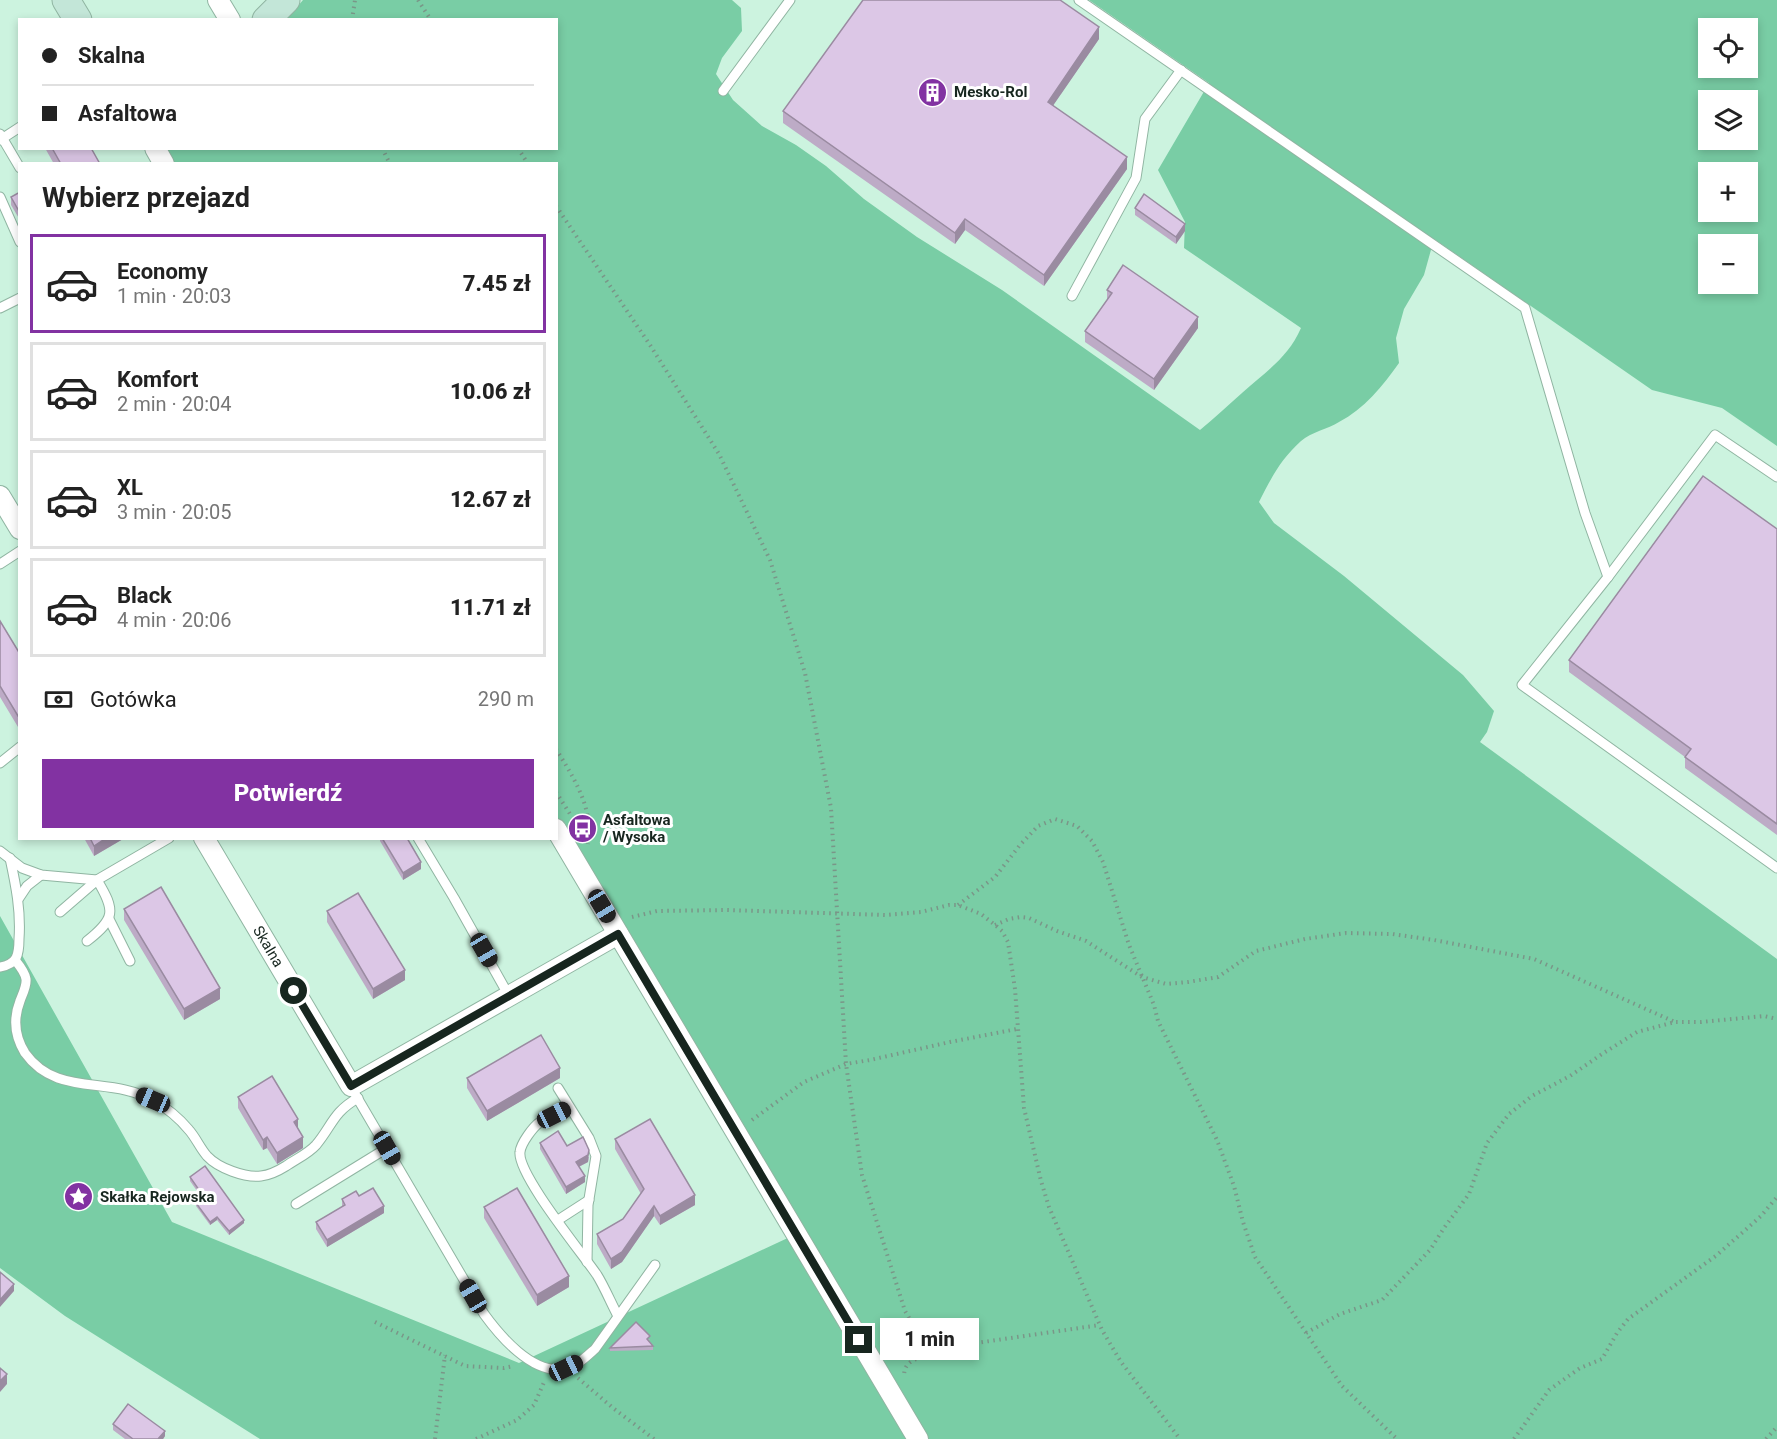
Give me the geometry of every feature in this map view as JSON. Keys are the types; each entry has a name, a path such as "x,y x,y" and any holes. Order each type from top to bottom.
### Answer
{"street":[{"path":"66,0 77,18"},
{"path":"218,0 229,18"},
{"path":"268,18 286,0"},
{"path":"0,496 17,519"},
{"path":"558,832 918,1439"},
{"name":"Skalna","path":"205,840 354,1092"},
{"path":"354,1092 509,996 618,934"}],"lane":[{"path":"723,91 790,0"},
{"path":"1079,0 1524,308 1585,513 1608,576"},
{"path":"1072,296 1136,178 1145,119 1181,70"},
{"path":"18,128 1,138 18,165"},
{"path":"0,197 18,238"},
{"path":"0,308 18,299"},
{"path":"1777,477 1715,435 1522,685 1777,868"},
{"path":"0,564 18,552"},
{"path":"0,763 18,749"},
{"path":"60,912 98,880 166,840"},
{"path":"419,840 509,996"},
{"path":"0,851 22,868 41,875 98,880"},
{"path":"0,968 15,960 18,953 19,898 10,858"},
{"path":"19,898 27,886 41,875"},
{"path":"87,942 109,919 109,903 98,880"},
{"path":"109,919 130,961"},
{"path":"15,960 26,980 16,1011 18,1039 25,1053 39,1068 48,1075 69,1082 117,1087 153,1100 181,1121 191,1131 207,1156 220,1167 259,1177 273,1174 310,1151 354,1092 484,1314 500,1337 516,1351 542,1367 563,1369 583,1360 595,1349 655,1265"},
{"path":"558,1088 589,1138 596,1156 589,1200 587,1262"},
{"path":"569,1107 539,1122 524,1142 520,1151 521,1161 530,1180 598,1277 618,1316"},
{"path":"296,1204 387,1148"},
{"path":"558,1220 589,1200"}],"path":[{"path":"352,18 355,0"},
{"path":"418,0 430,18"},
{"path":"558,209 650,345 719,454 770,560 804,673 828,796 838,913 846,1064 862,1175 905,1311 932,1355 909,1361 904,1367 904,1378"},
{"path":"558,753 586,806 590,826 588,845"},
{"path":"958,905 994,877 1020,844 1038,826 1055,819 1077,826 1092,841 1103,862 1129,945 1168,1042 1217,1140 1234,1186 1255,1257 1342,1386 1397,1439"},
{"path":"631,918 657,910 885,915 921,912 958,905 981,914 995,925 1008,942 1014,977 1024,1108 1041,1181 1050,1207 1100,1324 1121,1362 1180,1439"},
{"path":"995,925 1009,919 1029,918 1086,942 1142,977 1166,984 1218,977 1256,951 1295,942 1346,933 1392,934 1534,958 1675,1022"},
{"path":"1306,1333 1340,1314 1382,1300 1430,1250 1469,1194 1487,1143 1509,1114 1532,1096 1570,1076 1637,1032 1675,1022 1764,1016 1777,1019"},
{"path":"751,1121 804,1082 846,1064 1017,1029"},
{"path":"1514,1439 1549,1390 1580,1368 1602,1359 1628,1319 1717,1255 1761,1216 1777,1197"},
{"path":"375,1322 465,1366 504,1368 535,1363"},
{"path":"928,1350 1100,1324"},
{"path":"435,1439 445,1355"},
{"path":"476,1439 517,1420 534,1404 549,1368"},
{"path":"566,1368 654,1439"},
{"path":"1766,1439 1777,1427"}],"green space":[{"path":"303,0 732,0 741,8 742,31 722,58 716,74 733,100 762,126 796,145 826,166 864,199 917,237 1002,290 1200,430 1275,364 1290,348 1301,328 1184,248 1185,222 1158,170 1209,83 1089,0 1777,0 1777,446 1722,408 1652,390 1434,239 1424,275 1404,309 1396,338 1399,363 1380,388 1357,411 1305,438 1294,448 1277,469 1259,502 1274,523 1344,576 1463,675 1494,711 1487,732 1480,742 1777,959 1777,1439 260,1439 65,1316 0,1268 0,916 172,1222 519,1363 792,1236 558,839 558,162 158,162 151,150 558,150 558,18 288,18"}],"building":[{"name":"Mesko-Rol","path":"863,0 1060,0 1099,27 1048,102 1127,157 1044,275 965,219 955,233 783,111"},
{"path":"53,150 92,150 99,162 60,162"},
{"path":"18,193 18,209 11,197"},
{"path":"1144,194 1185,224 1176,237 1135,208"},
{"path":"1123,265 1198,317 1154,379 1085,331 1112,293 1107,290"},
{"path":"1703,476 1777,529 1777,824 1685,757 1691,749 1569,660"},
{"path":"0,621 18,651 18,716 0,686"},
{"path":"91,840 103,840 94,846"},
{"path":"383,840 408,840 421,862 403,873"},
{"path":"161,887 220,988 184,1009 124,909"},
{"path":"358,893 405,970 373,989 327,911"},
{"path":"541,1035 560,1068 487,1111 467,1078"},
{"path":"272,1076 298,1119 294,1122 303,1137 277,1153 267,1137 263,1140 238,1097"},
{"path":"650,1119 695,1195 660,1216 654,1206 622,1252 611,1259 597,1234 623,1219 644,1189 615,1139"},
{"path":"558,1131 567,1146 583,1137 589,1150 588,1155 576,1162 585,1176 566,1187 540,1143"},
{"path":"205,1166 244,1220 229,1231 217,1217 210,1222 196,1203 204,1197 190,1177"},
{"path":"373,1188 384,1206 327,1240 316,1222 345,1205 342,1199 356,1191 359,1196"},
{"path":"517,1188 569,1276 537,1295 484,1207"},
{"path":"0,1272 14,1284 0,1300"},
{"path":"636,1322 650,1336 647,1339 653,1346 610,1348"},
{"path":"0,1368 7,1374 0,1381"},
{"path":"128,1404 165,1431 158,1439 133,1439 113,1424"}],"place":[{"name":"Mesko-Rol","path":"933,92"},
{"name":"Asfaltowa / Wysoka","path":"582,829"},
{"name":"Skałka Rejowska","path":"79,1197"}],"route":[{"path":"294,991 351,1086 618,934 859,1340"}]}
